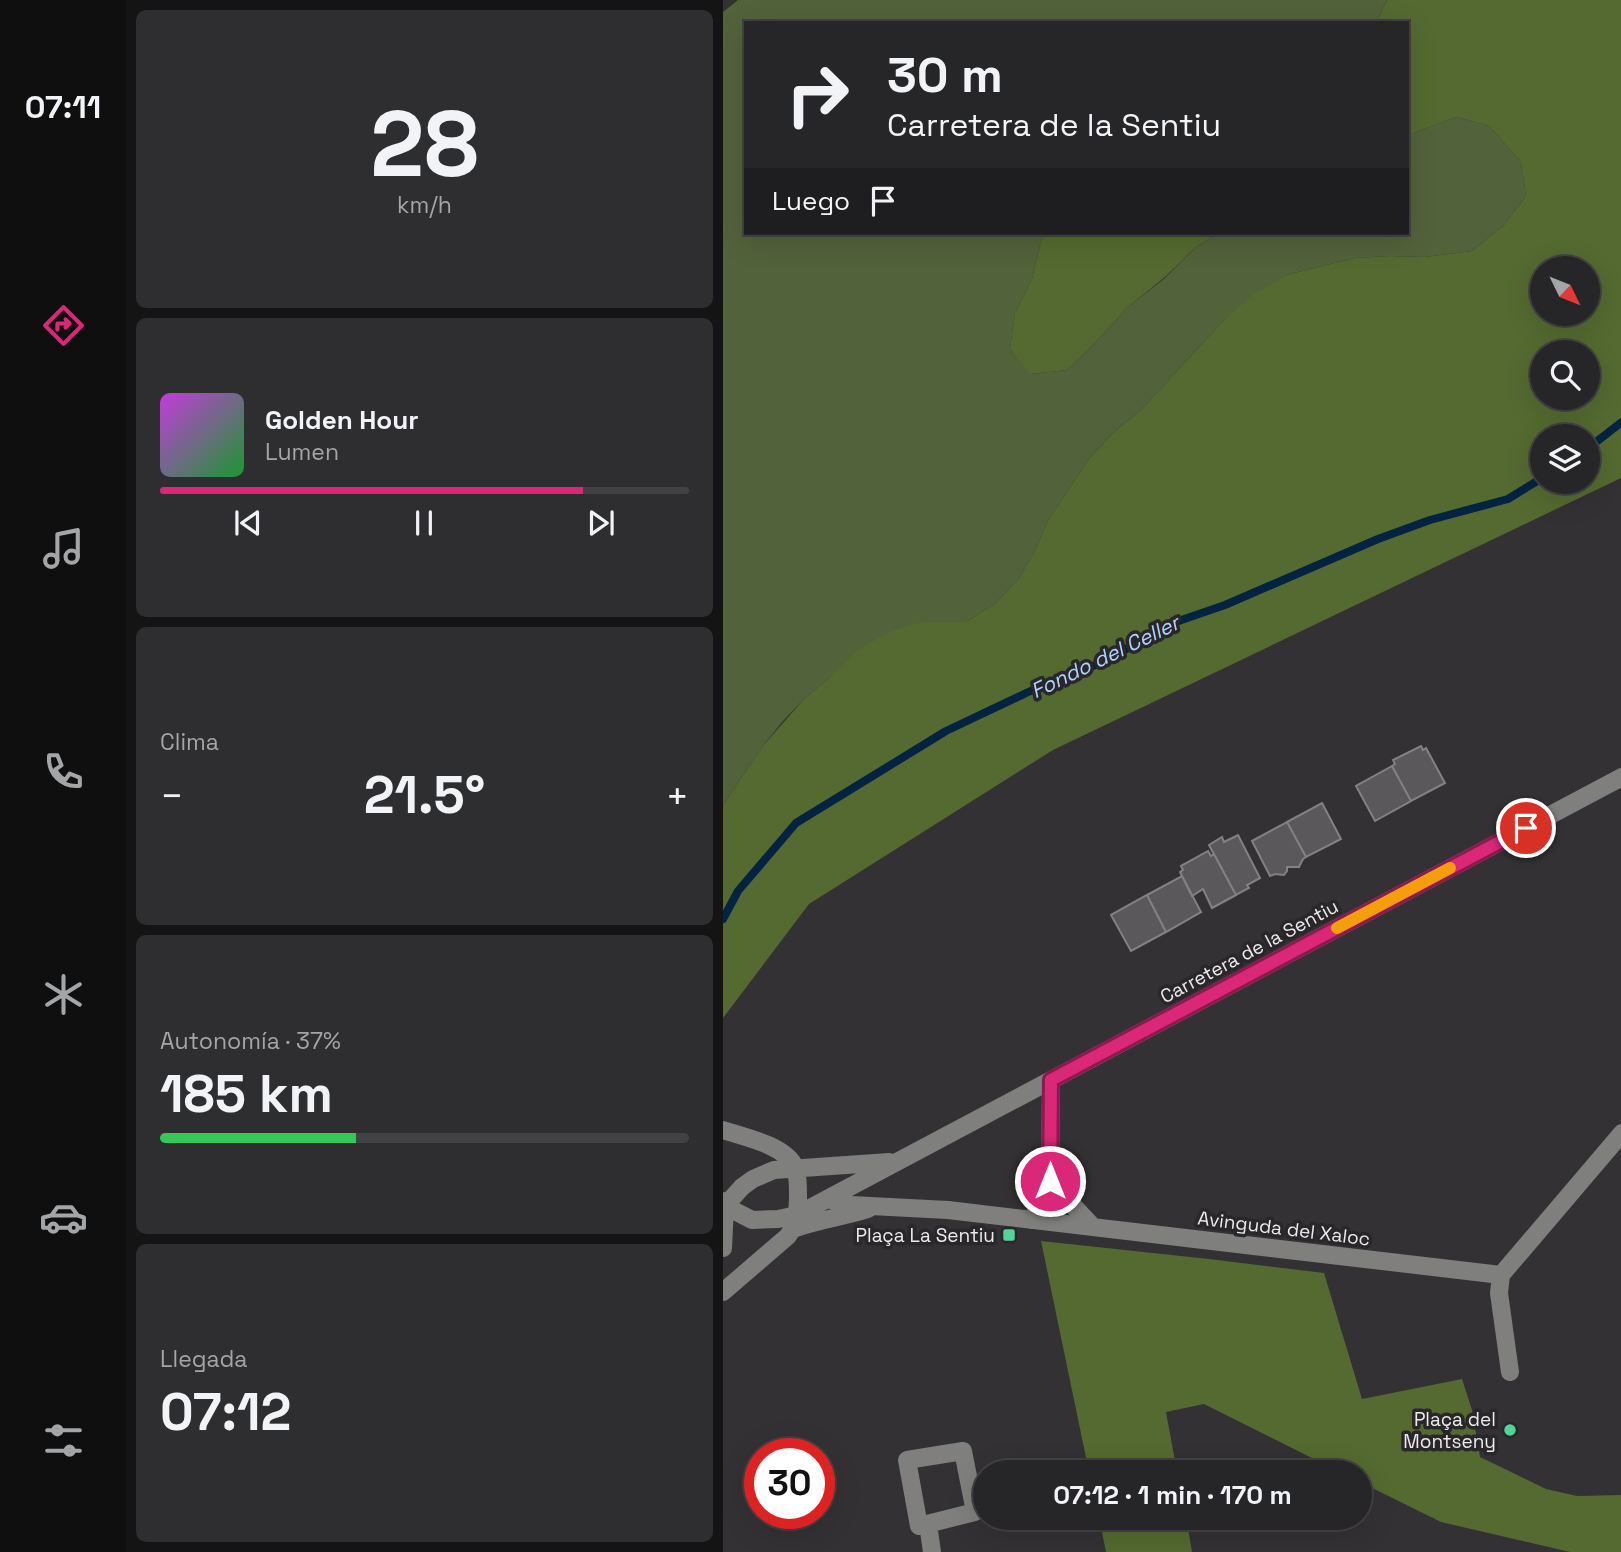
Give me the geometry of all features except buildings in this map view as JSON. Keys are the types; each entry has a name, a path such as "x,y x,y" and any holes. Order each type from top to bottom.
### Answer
{"street":[{"name":"Carretera de la Sentiu","path":"896,1162 1621,777"},
{"path":"1032,1220 1050,1181 1051,1080"},
{"path":"723,1130 773,1147 786,1155 795,1167 798,1194 795,1222 788,1236 723,1292"},
{"path":"1510,1372 1499,1293 1501,1275 1621,1133"},
{"path":"723,1248 724,1203 753,1179 774,1170 795,1167 896,1162"},
{"path":"724,1203 752,1220 778,1219 795,1222 827,1199 896,1162"},
{"path":"1050,1181 1093,1227"},
{"name":"Avinguda del Xaloc","path":"827,1199 851,1205 948,1210 1501,1275"},
{"name":"Avinguda del Xaloc","path":"795,1222 807,1224 845,1217 878,1206"},
{"path":"963,1451 975,1512 928,1524 919,1526 907,1460 963,1451"},
{"path":"928,1524 932,1552"}],"green space":[{"path":"738,0 1387,0 1377,21 744,21 744,235 1045,235 1032,279 1015,313 1010,349 1031,374 1067,370 1128,307 1165,278 1197,246 1216,235 1409,235 1409,136 1423,129 1457,117 1489,126 1521,162 1526,196 1504,225 1472,251 1425,257 1355,258 1290,274 1225,319 1141,410 1114,432 1088,460 1047,522 1035,551 1019,578 996,603 966,622 922,622 829,678 783,721 723,805 723,12"},
{"path":"1387,0 1621,0 1621,478 1600,488 1600,424 1530,424 1530,494 1588,494 1053,750 809,904 723,1018 723,805 762,747 804,699 858,650 889,632 922,622 966,622 996,603 1019,578 1035,551 1047,522 1088,460 1114,432 1141,410 1225,319 1254,294 1290,274 1355,258 1425,257 1472,251 1504,225 1526,196 1521,162 1489,126 1457,117 1409,136 1409,21 1377,21"},
{"path":"1045,235 1216,235 1197,246 1128,307 1067,370 1030,374 1010,349 1015,313 1032,279"},
{"path":"1041,1241 1324,1273 1362,1399 1462,1379 1472,1410 1480,1457 1546,1489 1577,1496 1621,1495 1621,1552 1570,1552 1441,1522 1372,1488 1372,1460 1316,1460 1204,1404 1166,1412 1175,1460 1087,1460"},
{"path":"1102,1530 1188,1530 1192,1552 1106,1552"}],"waterway":[{"name":"Fondo del Celler","path":"1600,439 1622,422"},
{"name":"Fondo del Celler","path":"723,919 738,891 796,823 946,731 1039,687 1108,660 1164,626 1225,605 1378,539 1430,520 1508,499 1530,485"}],"slow traffic":[{"path":"1337,928 1450,868"}],"place":[{"name":"Plaça La Sentiu","path":"1009,1235"},
{"name":"Plaça del Montseny","path":"1510,1430"}],"route":[{"path":"1050,1181 1051,1080 1526,828"}]}
